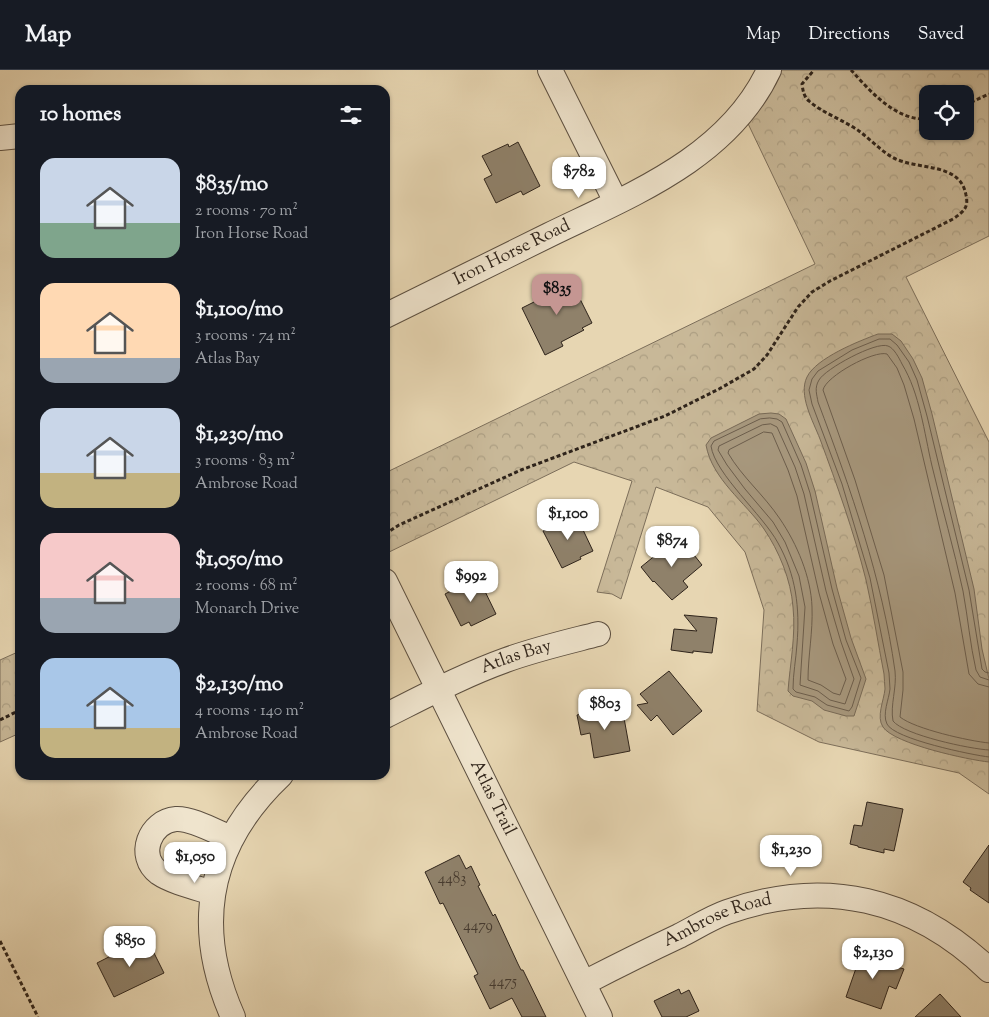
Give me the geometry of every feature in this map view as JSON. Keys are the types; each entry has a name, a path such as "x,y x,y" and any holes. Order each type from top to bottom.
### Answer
{"street":[{"path":"550,70 616,202"},
{"name":"Iron Horse Road","path":"390,314 662,179 692,160 721,136 764,81 769,70"},
{"path":"0,138 15,136"},
{"name":"Atlas Trail","path":"390,590 600,1017"},
{"name":"Atlas Bay","path":"390,714 505,660 548,646 598,634"},
{"path":"233,1017 223,996 215,970 211,945 213,893 231,838 250,807 276,780"},
{"path":"213,893 159,873 150,862 148,842 150,836 159,826 177,819 196,823 231,838"},
{"name":"Ambrose Road","path":"584,983 726,913 759,902 787,897 830,894 891,907 920,920 947,935 989,970"}],"path":[{"path":"390,531 512,474 665,416 754,369 768,355 798,307 812,292 830,281 954,220 965,211 968,202 966,192 955,175 947,171 906,164 892,157 860,132 809,101 803,93 802,84 814,70"},
{"path":"851,70 863,84 890,108 907,116 919,118"},
{"path":"974,102 989,94"},
{"path":"0,720 15,712"},
{"path":"0,941 38,1017"}],"green space":[{"path":"759,70 989,70 989,236 906,277 989,442 989,794 959,773 819,742 757,711 764,610 745,552 708,507 656,487 621,599 612,594 597,592 632,481 574,462 390,552 390,471 815,264 742,111"},
{"path":"15,653 15,735 0,742 0,660"}],"water":[{"path":"878,334 892,334 901,341 913,359 922,378 932,414 974,589 982,649 989,679 989,762 950,755 916,745 890,733 881,723 880,713 885,689 884,674 866,580 845,509 805,400 804,392 807,377 819,363 839,351"},
{"path":"759,414 779,414 786,419 806,463 815,491 837,588 851,638 866,679 854,716 846,716 824,710 812,701 793,696 788,691 794,618 787,576 779,556 764,529 730,490 709,457 706,445 711,438"}],"building":[{"path":"518,142 540,186 523,195 521,191 496,203 484,179 492,175 482,156 508,144 509,147"},
{"path":"570,279 592,323 582,328 584,330 561,342 563,346 545,355 522,308 546,296 544,292"},
{"path":"576,515 593,551 562,568 543,531"},
{"path":"679,536 702,565 683,581 688,587 672,600 653,582 641,567"},
{"path":"478,577 496,614 471,626 469,622 461,626 445,594"},
{"path":"684,615 717,618 712,653 671,650 674,629 697,631"},
{"path":"669,671 702,711 673,735 657,715 651,721 637,705 648,703 640,694"},
{"path":"622,707 630,751 594,758 590,733 581,735 577,715 605,708 605,710"},
{"path":"867,802 903,809 894,851 884,849 884,853 850,844 854,825 862,826"},
{"path":"989,845 989,903 970,890 971,888 963,882"},
{"path":"459,855 466,869 471,866 480,885 478,886 493,916 495,914 518,964 521,970 523,970 546,1017 522,1017 512,998 490,1009 474,976 478,974 443,903 440,904 425,872"},
{"path":"144,939 148,949 151,947 164,973 114,997 97,963"},
{"path":"862,951 904,969 896,989 889,986 881,1009 846,997"},
{"path":"679,989 681,994 689,990 699,1011 686,1017 662,1017 654,1001"},
{"path":"940,994 961,1017 915,1017"}]}
